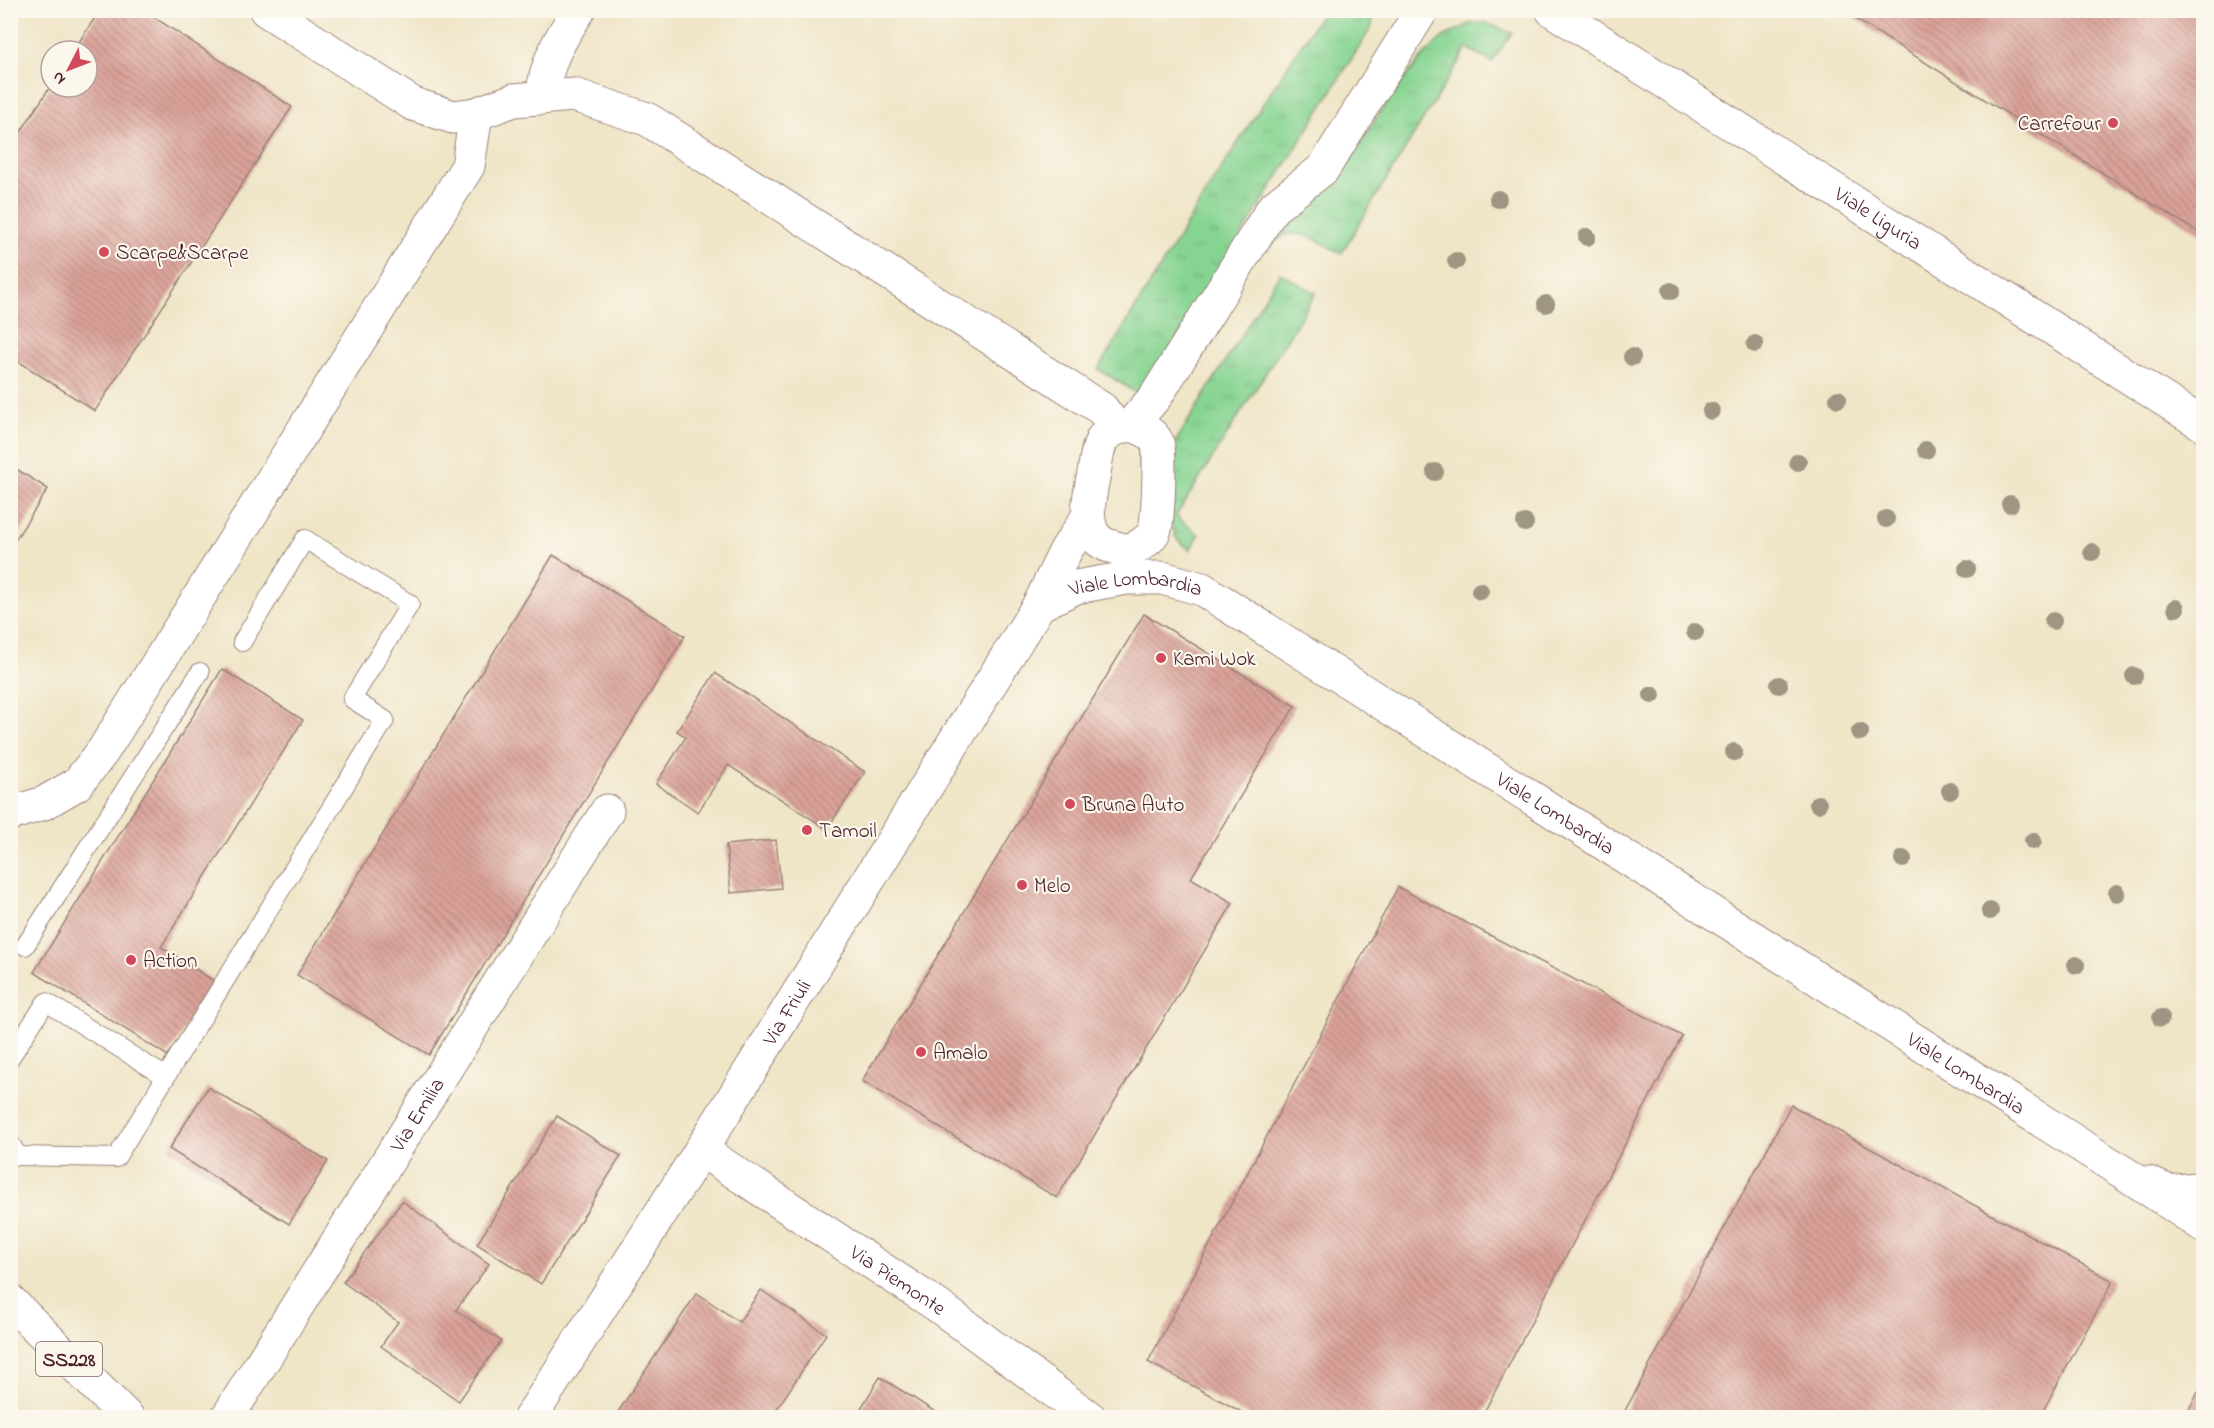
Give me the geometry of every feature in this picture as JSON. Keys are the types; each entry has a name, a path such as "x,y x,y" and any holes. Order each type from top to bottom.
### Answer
{"street":[{"path":"267,10 413,104 453,117 476,114 514,100 574,95 647,119 1102,409 1124,426"},
{"path":"542,98 544,76 555,47 579,10"},
{"path":"1039,605 1066,550 1087,518 1098,449 1104,438 1124,426 1156,396 1273,208 1323,169 1422,10"},
{"name":"Viale Liguria","path":"1552,10 2204,425"},
{"path":"10,814 44,803 77,784 104,751 468,166 476,114"},
{"name":"Viale Lombardia","path":"1039,605 1116,548 1143,544 1155,531 1160,455 1157,442 1143,428 1124,426"},
{"path":"1087,518 1094,535 1162,578"},
{"name":"Viale Lombardia","path":"1039,605 1076,587 1127,578 1162,578 1202,588 2129,1176"},
{"name":"Via Friuli","path":"530,1418 701,1150 1039,605"},
{"name":"Via Emilia","path":"227,1418 607,811"},
{"name":"Via Piemonte","path":"701,1150 938,1306 1089,1417"},
{"path":"2129,1176 2170,1192 2204,1188"},
{"path":"2129,1176 2204,1226"},
{"name":"SS228","path":"10,1301 128,1418"}],"lane":[{"path":"13,1154 116,1158 385,720 352,699 410,604 305,539 242,642"},
{"path":"25,946 200,672"},
{"path":"10,1058 46,1002 166,1077"}],"green space":[{"path":"1323,11 1375,11 1375,13 1371,28 1141,396 1098,369 1210,186"},
{"path":"1487,23 1512,33 1492,62 1467,48 1341,254 1302,234 1285,236 1275,241 1266,251 1263,249 1296,204 1323,193 1336,181 1390,97 1423,56 1443,37 1470,24"},
{"path":"1280,273 1316,293 1176,516 1199,535 1190,550 1176,538 1171,522 1174,444"}],"building":[{"name":"Scarpe&Scarpe","path":"100,10 143,10 292,107 95,411 10,356 10,148 42,99 99,99 99,39 81,39"},
{"name":"Carrefour","path":"1841,10 2204,10 2204,236"},
{"path":"10,465 48,489 10,548"},
{"path":"553,555 685,636 429,1055 297,975"},
{"path":"1144,614 1295,706 1191,878 1233,903 1057,1198 862,1081"},
{"path":"222,669 303,720 161,947 214,981 168,1056 34,972"},
{"path":"715,673 865,772 827,829 728,765 698,812 656,784 686,737 677,731"},
{"path":"776,840 781,888 731,893 726,845"},
{"path":"1398,887 1682,1036 1481,1418 1253,1418 1148,1362"},
{"path":"208,1087 328,1161 289,1224 169,1149"},
{"path":"1791,1105 2113,1281 2039,1418 1621,1418"},
{"path":"557,1116 621,1156 541,1284 477,1244"},
{"path":"402,1201 489,1264 456,1310 501,1341 459,1401 381,1346 398,1322 343,1282"},
{"path":"761,1290 826,1334 771,1418 614,1418 697,1293 739,1322"},
{"path":"880,1377 945,1418 855,1418"},
{"path":"2204,1382 2204,1418 2184,1418"}],"place":[{"name":"Carrefour","path":"2113,123"},
{"name":"Scarpe&Scarpe","path":"104,252"},
{"name":"Kami Wok","path":"1161,658"},
{"name":"Bruna Auto","path":"1070,804"},
{"name":"Tamoil","path":"807,830"},
{"name":"Melo","path":"1022,885"},
{"name":"Action","path":"131,960"},
{"name":"Amalo","path":"921,1052"}]}
